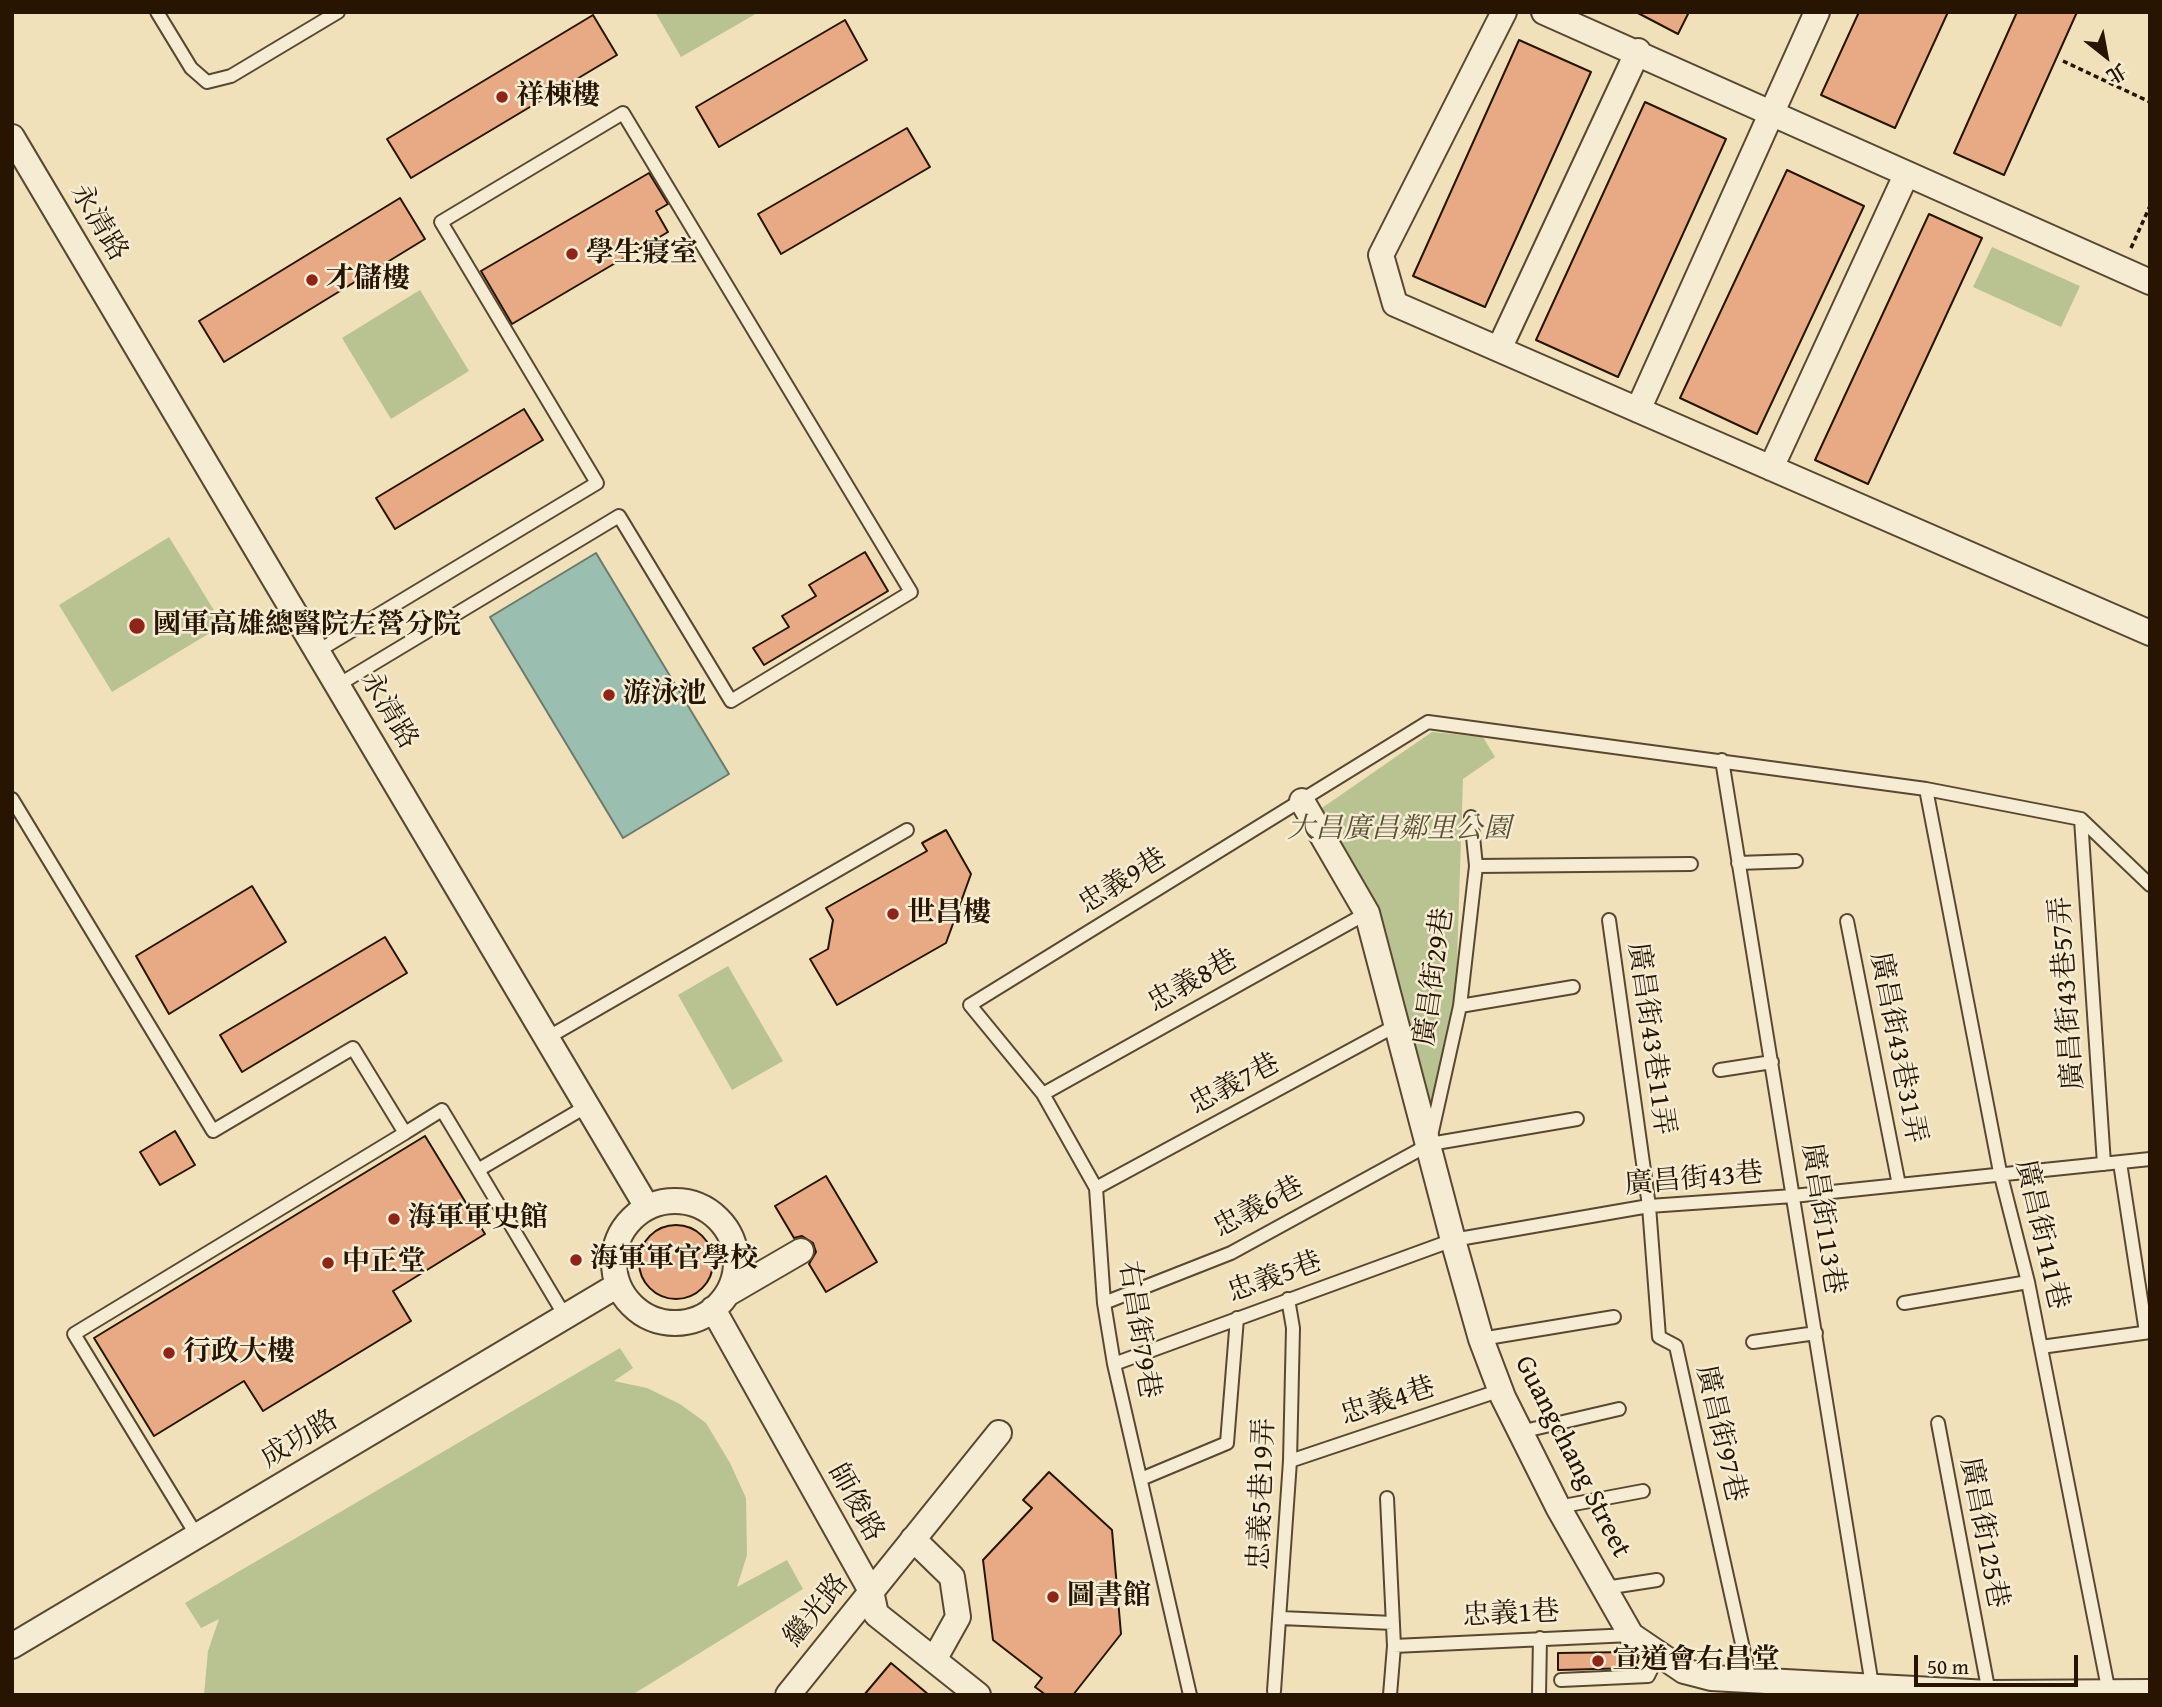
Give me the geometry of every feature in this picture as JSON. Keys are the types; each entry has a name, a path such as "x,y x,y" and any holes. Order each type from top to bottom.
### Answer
{"street":[{"path":"1504,12 1381,255 1395,304 2150,633"},
{"path":"1544,12 1575,19 1772,115 2150,282"},
{"path":"1638,410 1818,12"},
{"path":"1499,349 1638,51"},
{"name":"永清路","path":"12,137 647,1208"},
{"path":"1771,468 1906,175"},
{"name":"Guangchang Street","path":"1302,801 1367,913 1430,1144 1453,1240 1481,1339 1501,1390 1558,1507 1631,1634 1658,1656 1711,1686 1750,1679 1979,1693 2147,1693"},
{"path":"720,1302 735,1276 736,1256 732,1237 721,1220 705,1208 686,1201 666,1201 647,1208 632,1218 618,1241 614,1267 618,1285 628,1301 642,1313 660,1321 678,1323 697,1319 801,1251"},
{"name":"成功路","path":"12,1646 618,1285"},
{"name":"師俊路","path":"720,1302 871,1591 876,1614 978,1695"},
{"name":"繼光路","path":"788,1695 999,1433"},
{"path":"913,1539 952,1577 958,1617 934,1660"}],"lane":[{"path":"164,15 200,79 215,82 338,12"},
{"path":"317,651 597,483 441,222 623,113 911,593 731,701 620,516 338,685"},
{"name":"忠義9巷","path":"970,1005 1428,722 1926,789 2081,819"},
{"name":"廣昌街113巷","path":"1722,760 1872,1685"},
{"name":"廣昌街141巷","path":"1926,789 2000,1172 2028,1282 2109,1693"},
{"path":"12,799 213,1131 353,1048 405,1133"},
{"name":"廣昌街29巷","path":"1430,1144 1460,1006 1476,866 1471,817"},
{"path":"2081,819 2150,885"},
{"name":"廣昌街43巷57弄","path":"2081,819 2104,1164"},
{"path":"547,1038 907,830"},
{"path":"1738,863 1796,861"},
{"path":"1476,866 1691,864"},
{"name":"忠義8巷","path":"1043,1094 1367,913"},
{"name":"廣昌街43巷11弄","path":"1609,920 1649,1206"},
{"name":"廣昌街43巷31弄","path":"1847,921 1899,1185"},
{"path":"1460,1006 1573,988"},
{"name":"右昌街79巷","path":"970,1005 1043,1094 1096,1188 1104,1303 1114,1364 1190,1695"},
{"name":"忠義7巷","path":"1096,1188 1397,1025"},
{"path":"1720,1070 1772,1062"},
{"path":"478,1170 587,1106"},
{"path":"197,1536 74,1334 442,1110 565,1316"},
{"name":"忠義6巷","path":"1104,1303 1231,1253 1430,1144 1577,1119"},
{"name":"廣昌街43巷","path":"1453,1240 1649,1206 1793,1196 2000,1172 2150,1160"},
{"path":"2041,1347 2148,1332 2120,1163"},
{"name":"廣昌街97巷","path":"1649,1206 1658,1337 1676,1346 1750,1679"},
{"name":"忠義5巷","path":"1114,1364 1453,1240"},
{"path":"1905,1303 2028,1282"},
{"name":"忠義5巷19弄","path":"1274,1691 1290,1461 1293,1328 1288,1299"},
{"path":"1481,1339 1614,1317"},
{"path":"1140,1479 1227,1443 1237,1318"},
{"path":"1753,1342 1816,1333"},
{"name":"忠義4巷","path":"1290,1461 1501,1390"},
{"path":"1520,1432 1619,1409"},
{"name":"廣昌街125巷","path":"1938,1423 1979,1693"},
{"path":"1558,1507 1643,1491"},
{"path":"1387,1498 1394,1646 1390,1695"},
{"path":"1605,1588 1657,1580"},
{"path":"1281,1618 1393,1623"},
{"name":"忠義1巷","path":"1394,1646 1631,1634"},
{"path":"1539,1695 1540,1638"},
{"path":"1561,1680 1648,1676 1658,1656"}],"path":[{"path":"2063,61 2150,102"},
{"path":"2122,269 2150,206"}],"green space":[{"path":"655,12 759,12 681,57"},
{"path":"1992,247 2080,286 2061,327 1973,287"},
{"path":"420,290 469,371 391,419 342,338"},
{"path":"169,537 223,625 112,692 59,605"},
{"name":"大昌廣昌鄰里公園","path":"1432,732 1483,737 1495,757 1463,779 1456,993 1429,1115 1316,812"},
{"path":"728,966 783,1061 732,1090 678,995"},
{"path":"620,1348 633,1368 614,1381 647,1388 680,1404 706,1423 730,1463 746,1498 747,1555 737,1587 787,1560 803,1589 632,1695 204,1695 208,1651 219,1619 201,1628 185,1603"}],"shaded area":[{"name":"游泳池","path":"596,553 729,774 623,838 490,617"}],"building":[{"path":"1636,12 1689,12 1678,34"},
{"path":"1859,12 1948,12 1895,128 1821,95"},
{"path":"2017,12 2077,12 2004,175 1954,153"},
{"name":"祥棟樓","path":"593,15 617,55 411,178 387,139"},
{"path":"845,20 867,60 719,147 696,107"},
{"path":"1519,40 1591,72 1485,307 1413,276"},
{"path":"1645,102 1726,139 1618,377 1536,340"},
{"path":"907,128 930,167 781,254 758,214"},
{"path":"1787,170 1864,206 1757,434 1680,398"},
{"name":"學生寢室","path":"649,173 668,204 656,211 668,232 512,324 481,271"},
{"name":"才儲樓","path":"400,198 425,239 224,362 199,321"},
{"path":"1929,214 1982,238 1868,484 1815,460"},
{"path":"524,409 543,440 395,529 376,498"},
{"path":"865,552 888,591 764,665 753,648 789,627 782,616 816,596 809,585"},
{"name":"世昌樓","path":"946,830 971,874 946,943 837,1005 810,959 828,949 833,920 826,908 927,851 922,843"},
{"path":"252,886 286,942 169,1014 136,956"},
{"path":"385,937 407,973 242,1072 220,1035"},
{"path":"175,1131 195,1165 160,1185 140,1152"},
{"name":"中正堂","path":"425,1136 485,1234 393,1291 411,1321 263,1411 244,1381 154,1436 94,1338"},
{"path":"826,1176 877,1262 826,1292 809,1264 816,1252 813,1243 802,1236 794,1238 775,1206"},
{"path":"676,1225 690,1228 702,1236 710,1248 713,1262 710,1276 702,1288 690,1296 676,1299 662,1296 650,1288 642,1276 639,1262 642,1248 650,1236 662,1228"},
{"name":"圖書館","path":"1049,1472 1112,1530 1121,1634 1073,1695 1046,1695 1035,1687 1042,1678 993,1640 983,1560 1032,1508 1023,1500"},
{"name":"宣道會右昌堂","path":"1630,1652 1639,1658 1635,1668 1558,1670 1558,1653"},
{"path":"891,1663 929,1695 864,1695"}],"place":[{"name":"祥棟樓","path":"502,97"},
{"name":"學生寢室","path":"572,254"},
{"name":"才儲樓","path":"312,280"},
{"name":"國軍高雄總醫院左營分院","path":"137,626"},
{"name":"游泳池","path":"609,695"},
{"name":"世昌樓","path":"893,914"},
{"name":"海軍軍史館","path":"394,1219"},
{"name":"海軍軍官學校","path":"576,1260"},
{"name":"中正堂","path":"328,1263"},
{"name":"行政大樓","path":"169,1353"},
{"name":"圖書館","path":"1053,1597"},
{"name":"宣道會右昌堂","path":"1598,1661"}]}
